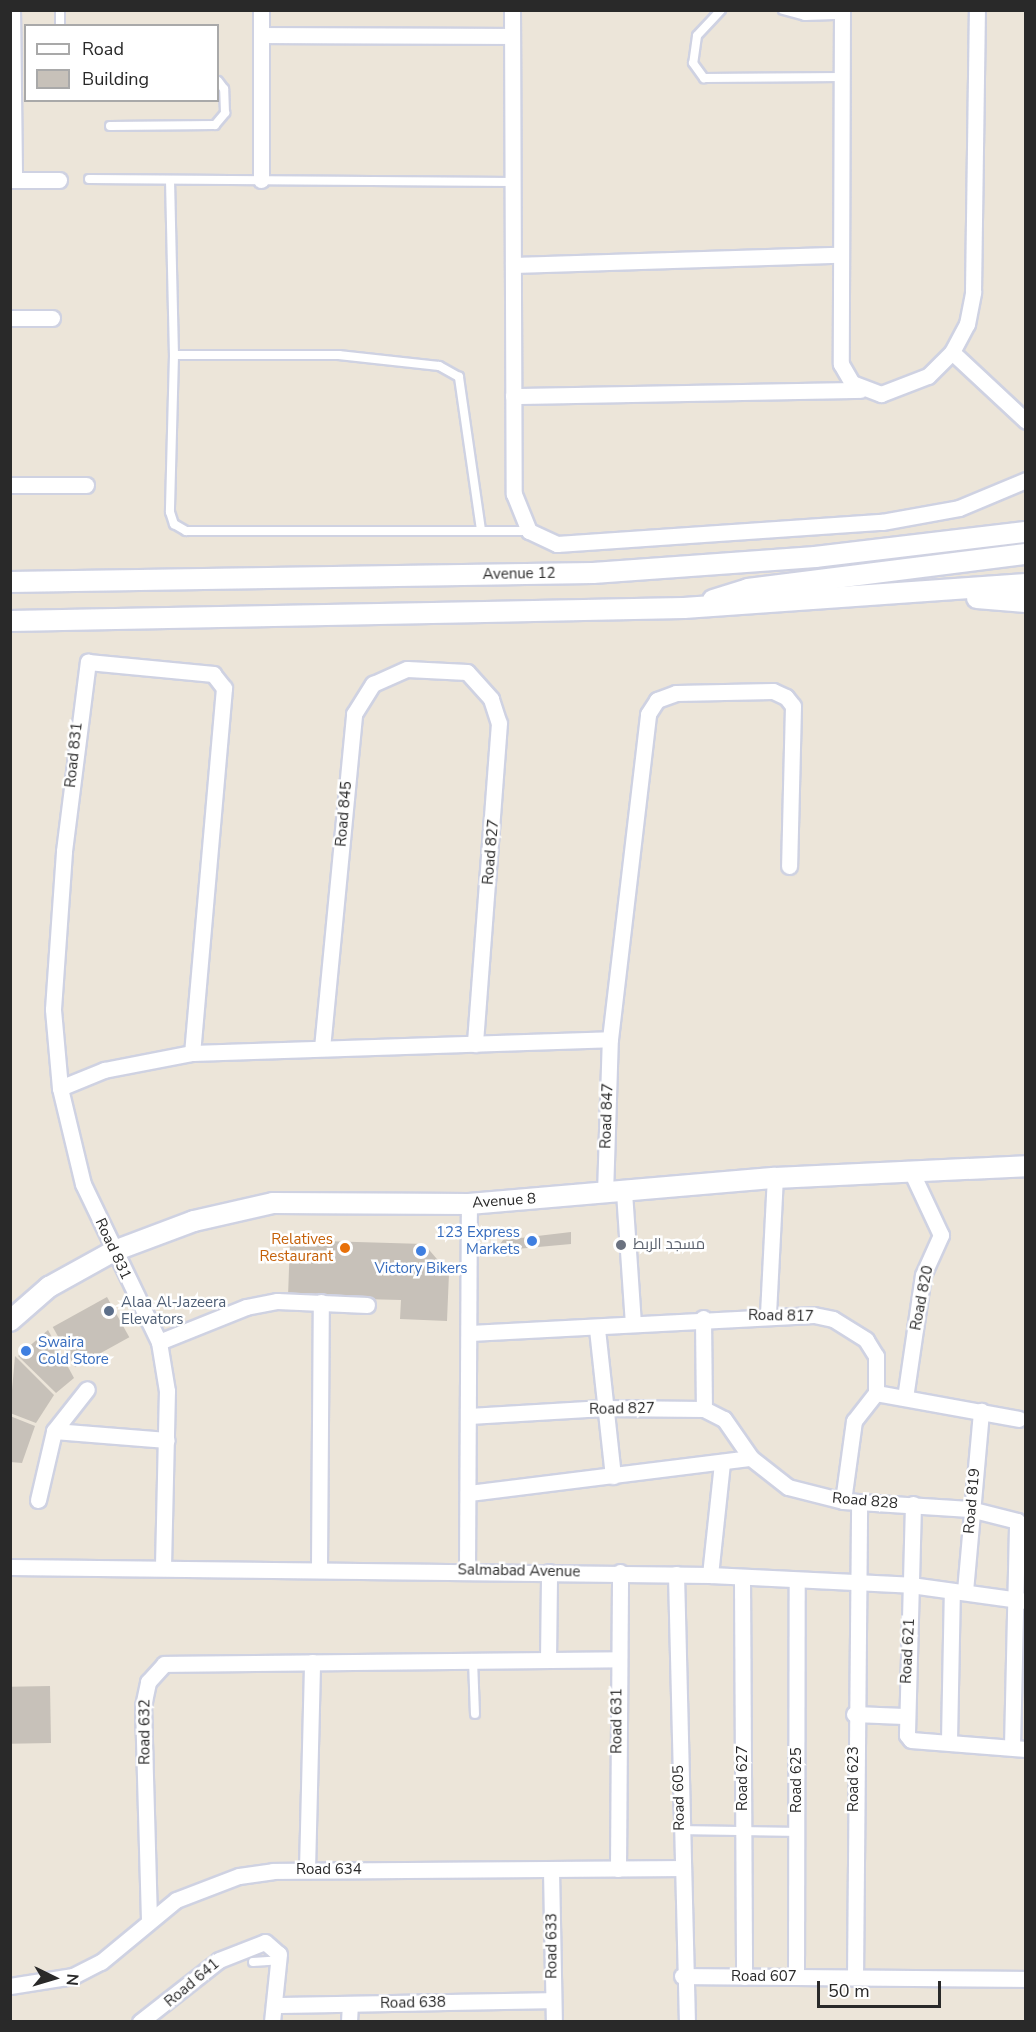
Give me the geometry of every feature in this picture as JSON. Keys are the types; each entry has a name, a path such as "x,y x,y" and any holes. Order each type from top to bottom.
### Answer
{"street":[{"path":"12,10 12,180 59,180"},
{"path":"261,10 261,180"},
{"path":"512,10 515,508 529,531 557,544 882,522 959,508 1026,480"},
{"path":"513,396 860,390 881,394 914,385 952,352 968,324 973,292 977,10"},
{"path":"842,13 838,255 842,364 860,390"},
{"path":"261,35 512,36"},
{"path":"513,265 838,255"},
{"path":"10,318 52,318"},
{"path":"952,352 1026,421"},
{"path":"10,485 86,485"},
{"name":"Avenue 12","path":"10,582 593,573 815,557 1026,532"},
{"path":"684,608 748,589 1026,554"},
{"path":"10,621 684,608 941,594 1026,584"},
{"path":"941,594 1026,602"},
{"name":"Road 831","path":"163,1566 167,1440 159,1342 83,1184 60,1088 53,1009 64,851 83,668 88,662 213,674 224,688 192,1053"},
{"name":"Road 845","path":"322,1048 354,714 373,684 395,671 467,672"},
{"name":"Road 827","path":"467,672 491,699 500,737 475,1044"},
{"name":"Road 847","path":"633,1324 615,1193 610,1039 648,714 657,700 676,693 773,691 786,697 793,706 789,866"},
{"path":"60,1088 104,1070 192,1053 610,1039"},
{"name":"Avenue 8","path":"10,1321 49,1287 114,1251 194,1221 273,1203 469,1204 775,1178 1026,1166"},
{"name":"Road 820","path":"905,1398 923,1275 941,1235 911,1171"},
{"path":"768,1314 775,1178"},
{"path":"467,1570 469,1204"},
{"path":"159,1342 246,1307 321,1302 367,1305"},
{"path":"319,1568 321,1302"},
{"name":"Road 817","path":"470,1333 597,1329 633,1324 768,1314 814,1315 851,1328 876,1356 876,1393"},
{"path":"469,1493 751,1458 724,1419 704,1409 704,1318"},
{"path":"597,1329 613,1476"},
{"path":"38,1500 54,1431 87,1389"},
{"path":"843,1501 854,1421 876,1393 1019,1419"},
{"name":"Road 827","path":"469,1416 604,1408 704,1409"},
{"name":"Road 819","path":"949,1741 958,1591 981,1412"},
{"path":"54,1431 167,1440"},
{"name":"Road 828","path":"751,1458 788,1487 843,1501 970,1509 1022,1521"},
{"path":"710,1575 722,1463"},
{"name":"Road 623","path":"855,1977 854,1714 859,1582 859,1503"},
{"name":"Road 621","path":"913,1504 904,1716 908,1735 949,1741"},
{"path":"949,1741 1019,1748 1022,1521"},
{"name":"Salmabad Avenue","path":"10,1567 163,1566 620,1572 710,1575 797,1583 859,1582 911,1585 1020,1600"},
{"path":"548,1660 549,1572"},
{"name":"Road 631","path":"618,1869 617,1659 620,1572"},
{"name":"Road 605","path":"676,1574 682,1976 687,2022"},
{"name":"Road 627","path":"742,1579 744,1977"},
{"name":"Road 625","path":"796,1977 797,1583"},
{"name":"Road 632","path":"148,1920 143,1706 154,1670 175,1661 617,1659"},
{"path":"307,1870 312,1662"},
{"path":"854,1714 904,1716"},
{"name":"Road 634","path":"10,1986 42,1984 82,1972 127,1943 148,1920 207,1886 239,1876 307,1870 680,1868"},
{"name":"Road 633","path":"551,1870 554,2022"},
{"name":"Road 641","path":"140,2022 231,1953 265,1942 276,1948 279,1960"},
{"path":"272,2022 279,1960"},
{"name":"Road 607","path":"682,1976 1026,1979"},
{"name":"Road 638","path":"274,2005 552,2000"},
{"path":"349,2022 350,2004"}],"lane":[{"path":"721,10 697,36 693,63 704,78 842,77"},
{"path":"783,10 798,13 842,13"},
{"path":"110,126 215,125 225,113 224,89 219,82"},
{"path":"89,178 512,182"},
{"path":"170,180 174,355 170,512 180,528 199,532 529,531"},
{"path":"174,355 339,355 440,366 459,377 466,397 481,530"},
{"path":"473,1660 475,1714"},
{"path":"679,1830 797,1832"},
{"path":"253,1962 279,1960"}],"building":[{"path":"571,1232 571,1244 495,1251 503,1240"},
{"path":"290,1240 424,1244 449,1273 447,1321 400,1319 401,1300 288,1297"},
{"path":"107,1297 129,1337 75,1367 53,1327"},
{"path":"48,1330 74,1378 56,1393 18,1356"},
{"path":"15,1356 54,1395 36,1423 10,1413"},
{"path":"10,1416 35,1426 22,1463 10,1462"},
{"path":"50,1686 51,1743 11,1744 10,1687"}],"place":[{"name":"123 Express Markets","path":"532,1241"},
{"name":"مسجد الربط","path":"621,1245"},
{"name":"Relatives Restaurant","path":"345,1248"},
{"name":"Victory Bikers","path":"421,1251"},
{"name":"Alaa Al-Jazeera Elevators","path":"109,1311"},
{"name":"Swaira Cold Store","path":"26,1351"}]}
